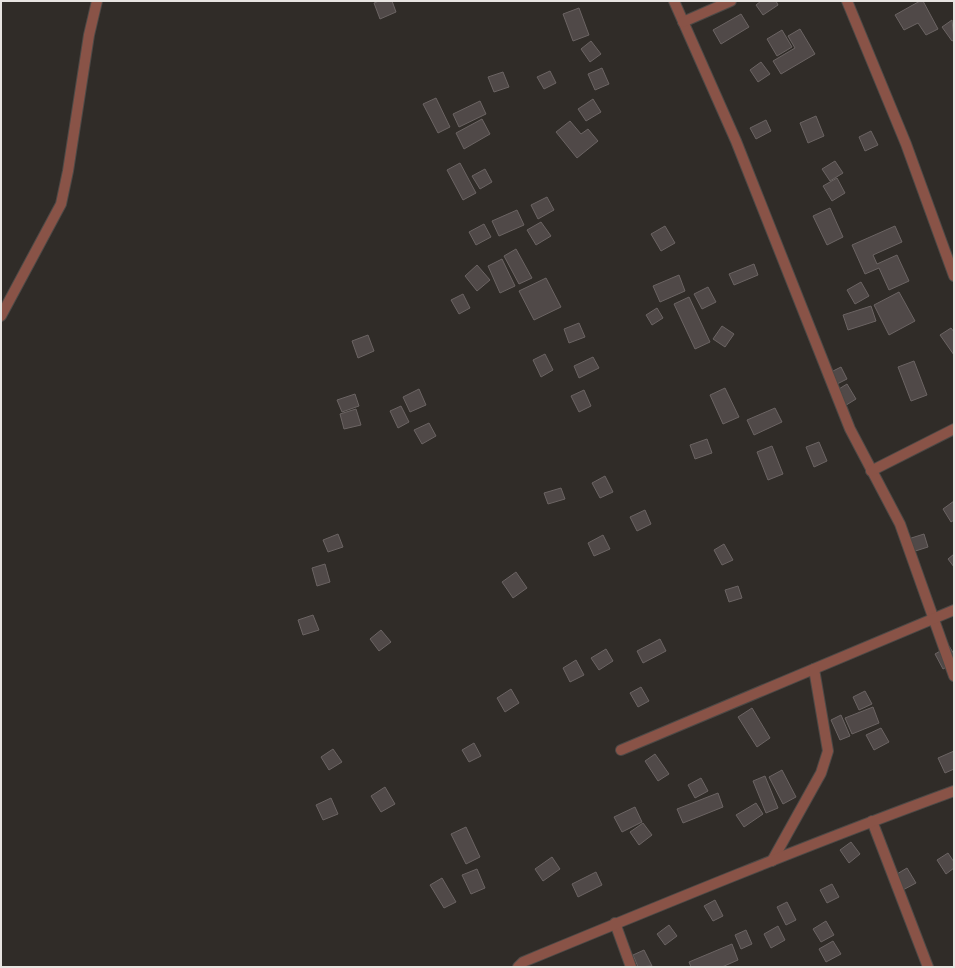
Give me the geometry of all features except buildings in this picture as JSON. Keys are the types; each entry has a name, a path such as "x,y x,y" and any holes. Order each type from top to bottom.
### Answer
{"street":[{"path":"1,316 61,204 68,171 89,35 97,1"},
{"path":"674,1 736,141 850,429 871,472 900,524 954,676"},
{"path":"683,22 731,1"},
{"path":"847,1 906,144 954,276"},
{"path":"871,472 954,429"},
{"path":"621,750 954,610"},
{"path":"772,861 821,773 828,751 814,669"},
{"path":"518,967 523,962 615,923 872,821 954,791"},
{"path":"872,821 928,967"},
{"path":"615,923 631,967"}]}
